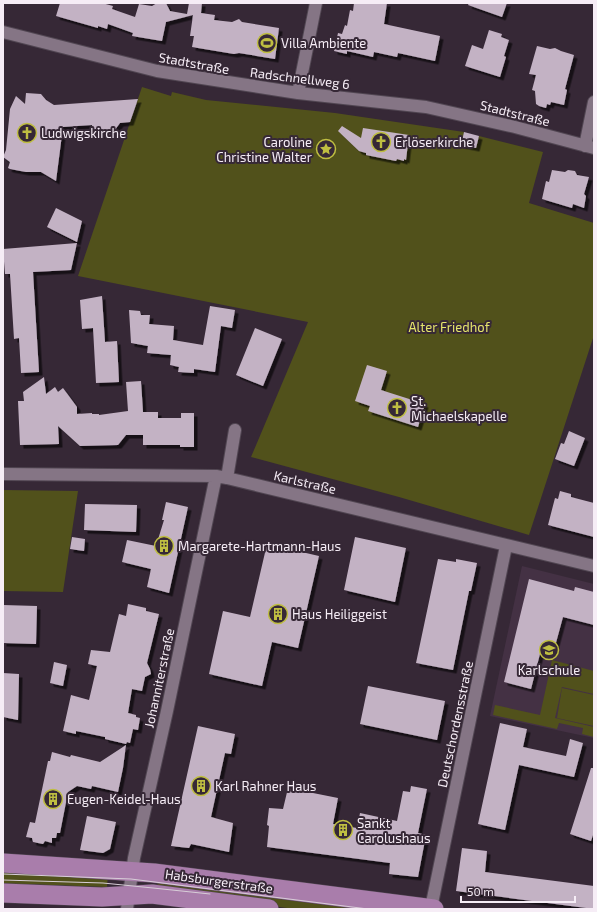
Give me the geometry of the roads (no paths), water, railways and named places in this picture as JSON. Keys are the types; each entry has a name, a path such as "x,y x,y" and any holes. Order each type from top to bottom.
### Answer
{"main road":[{"name":"Habsburgerstraße","path":"3,863 152,894 269,909"},
{"name":"Habsburgerstraße","path":"3,893 102,897 130,890 154,873 433,909"}],"street":[{"path":"298,93 316,3"},
{"name":"Stadtstraße","path":"3,33 39,44 156,71 219,82 298,93 426,107 515,127 590,147"},
{"path":"590,147 594,102"},
{"name":"Johanniterstraße","path":"130,890 134,858 167,711 222,477 235,430"},
{"name":"Karlstraße","path":"3,474 222,477 594,566"},
{"name":"Deutschordensstraße","path":"433,909 506,546"}],"tram line":[{"path":"3,874 131,879 368,909"},
{"path":"3,880 103,883 210,894"}],"place":[{"name":"Villa Ambiente","path":"267,43"},
{"name":"Ludwigskirche","path":"27,133"},
{"name":"Erlöserkirche","path":"381,142"},
{"name":"Caroline Christine Walter","path":"326,149"},
{"name":"St. Michaelskapelle","path":"397,408"},
{"name":"Margarete-Hartmann-Haus","path":"164,546"},
{"name":"Haus Heiliggeist","path":"278,614"},
{"name":"Karlschule","path":"549,650"},
{"name":"Karl Rahner Haus","path":"201,786"},
{"name":"Eugen-Keidel-Haus","path":"53,799"},
{"name":"Sankt Carolushaus","path":"343,830"}],"park label":[{"name":"Alter Friedhof","path":"449,327"}]}
